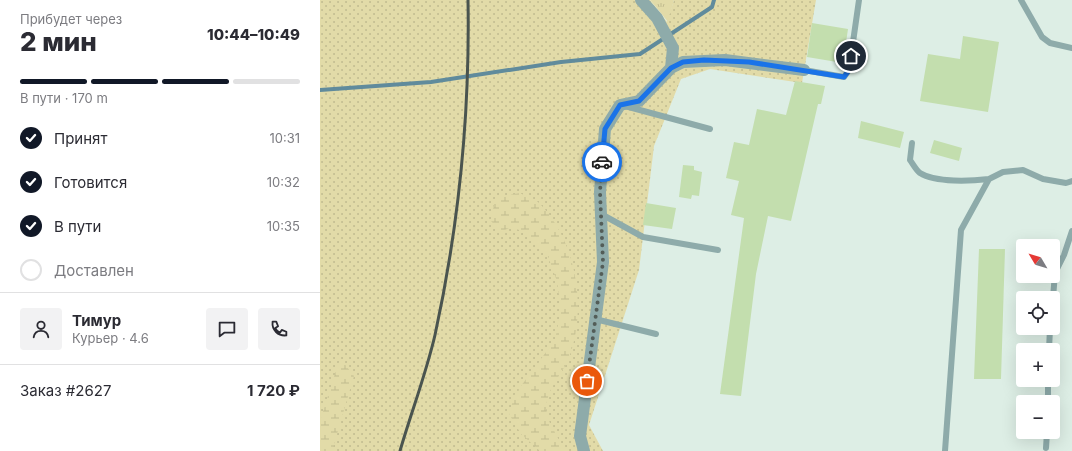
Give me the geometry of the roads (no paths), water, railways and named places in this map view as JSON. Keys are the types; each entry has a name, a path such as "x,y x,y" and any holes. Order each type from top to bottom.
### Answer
{"street":[{"path":"640,0 657,18 673,48 671,68"},
{"path":"584,451 580,436 603,262 600,192 605,129 620,105 639,101 671,68 683,62 711,60 749,62 804,70"}],"lane":[{"path":"804,70 844,77 849,70 859,0"},
{"path":"1021,0 1042,37 1050,43 1072,48"},
{"path":"620,105 710,129"},
{"path":"912,144 910,160 920,173 940,179 963,182 989,179 1003,172 1023,170 1043,179 1066,183 1072,181"},
{"path":"946,451 961,230 989,179"},
{"path":"601,214 643,237 718,250"},
{"path":"1053,291 1055,273 1064,254 1072,231"},
{"path":"595,319 656,334"},
{"path":"1046,448 1047,439"}],"waterway":[{"path":"320,90 431,82 561,62 640,54 712,7 714,0"}],"railway":[{"path":"400,451 423,379 435,335 451,252 457,210 465,126 468,0"}]}
